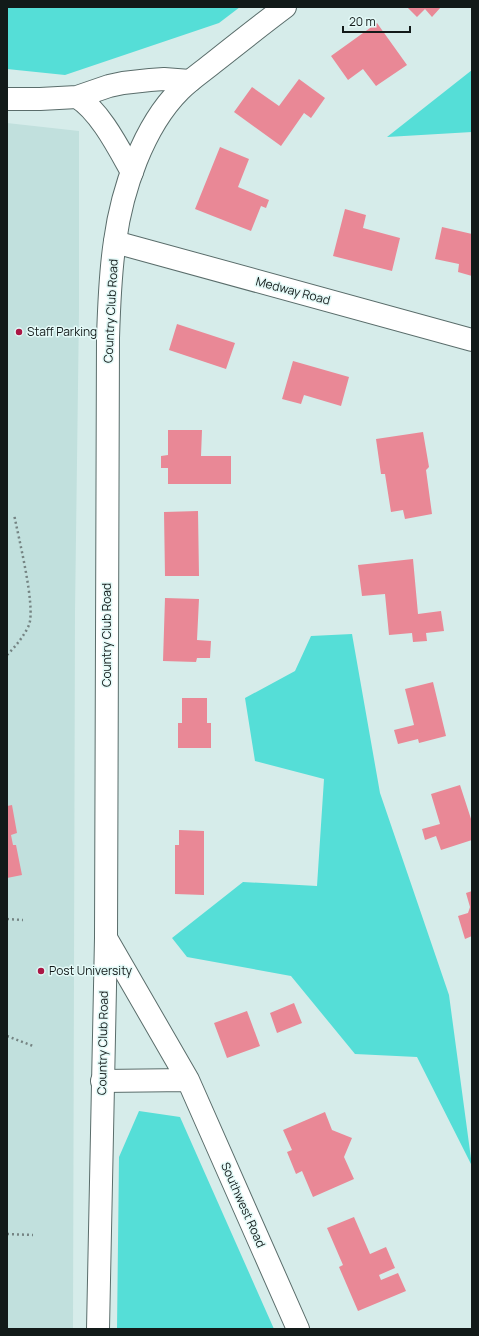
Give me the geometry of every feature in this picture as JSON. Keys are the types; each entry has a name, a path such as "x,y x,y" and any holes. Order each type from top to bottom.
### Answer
{"street":[{"name":"Country Club Road","path":"98,1329 106,938 108,338 115,242 120,214 132,172 154,125 173,98 190,81 285,7"},
{"path":"7,99 40,100 77,96 123,83 164,79 190,81"},
{"path":"77,96 88,105 103,124 132,172"},
{"name":"Medway Road","path":"115,242 472,340"},
{"name":"Southwest Road","path":"106,938 188,1080 298,1329"},
{"path":"102,1081 188,1080"}],"path":[{"path":"7,655 18,644 29,624 30,605 14,514"},
{"path":"7,919 23,920"},
{"path":"7,1036 33,1046"},
{"path":"7,1234 32,1235"}],"shaded area":[{"path":"7,7 240,7 219,23 65,75 7,69"},
{"path":"472,70 472,132 387,137"},
{"name":"Post University","path":"7,123 79,131 79,310 75,613 73,1329 7,1329"},
{"path":"352,634 380,793 449,995 472,1166 417,1057 355,1054 291,976 187,957 172,938 243,882 317,886 324,779 255,761 245,698 295,671 311,636"},
{"path":"139,1111 180,1117 274,1329 117,1329 119,1157"}],"building":[{"path":"407,7 441,7 432,17 425,9 417,17"},
{"path":"377,23 407,65 376,86 363,69 348,80 331,56"},
{"path":"299,79 325,98 311,118 304,113 281,146 234,112 252,87 279,106"},
{"path":"220,147 249,159 238,187 269,200 266,208 261,206 251,231 195,209"},
{"path":"345,209 366,215 363,228 400,238 392,271 333,256"},
{"path":"442,227 472,234 472,276 458,272 459,264 435,259"},
{"path":"177,324 235,343 226,369 169,350"},
{"path":"293,361 349,377 341,406 304,395 301,404 282,399"},
{"path":"168,430 202,430 201,456 231,456 231,484 168,484 168,468 161,468 161,456 168,455"},
{"path":"423,432 429,467 426,470 432,514 405,519 403,510 391,512 385,474 381,474 376,439"},
{"path":"198,511 199,576 165,576 164,512"},
{"path":"413,559 418,614 441,611 444,631 426,633 427,641 413,642 412,633 389,635 385,594 362,596 358,565"},
{"path":"165,598 199,599 197,640 211,641 210,658 197,658 196,662 163,661"},
{"path":"433,682 446,736 419,743 418,739 398,744 394,730 414,725 405,689"},
{"path":"182,698 207,698 207,723 211,723 211,748 178,748 178,723 182,723"},
{"path":"460,785 472,822 472,840 441,850 436,836 425,840 422,829 440,824 431,794"},
{"path":"12,805 17,833 11,835 13,845 16,845 22,875 7,878 7,806"},
{"path":"179,830 204,831 204,895 175,894 175,845 179,845"},
{"path":"472,891 472,936 465,939 458,916 468,913 470,907 466,893"},
{"path":"294,1003 302,1023 277,1033 270,1013"},
{"path":"247,1011 260,1046 227,1058 214,1023"},
{"path":"325,1112 332,1130 352,1138 344,1157 354,1179 313,1197 302,1171 296,1174 287,1152 292,1150 283,1130"},
{"path":"354,1217 370,1254 386,1247 395,1268 379,1275 381,1280 398,1273 406,1291 358,1311 339,1267 343,1265 327,1228"}],"place":[{"name":"Staff Parking","path":"19,332"},
{"name":"Post University","path":"41,971"}]}
